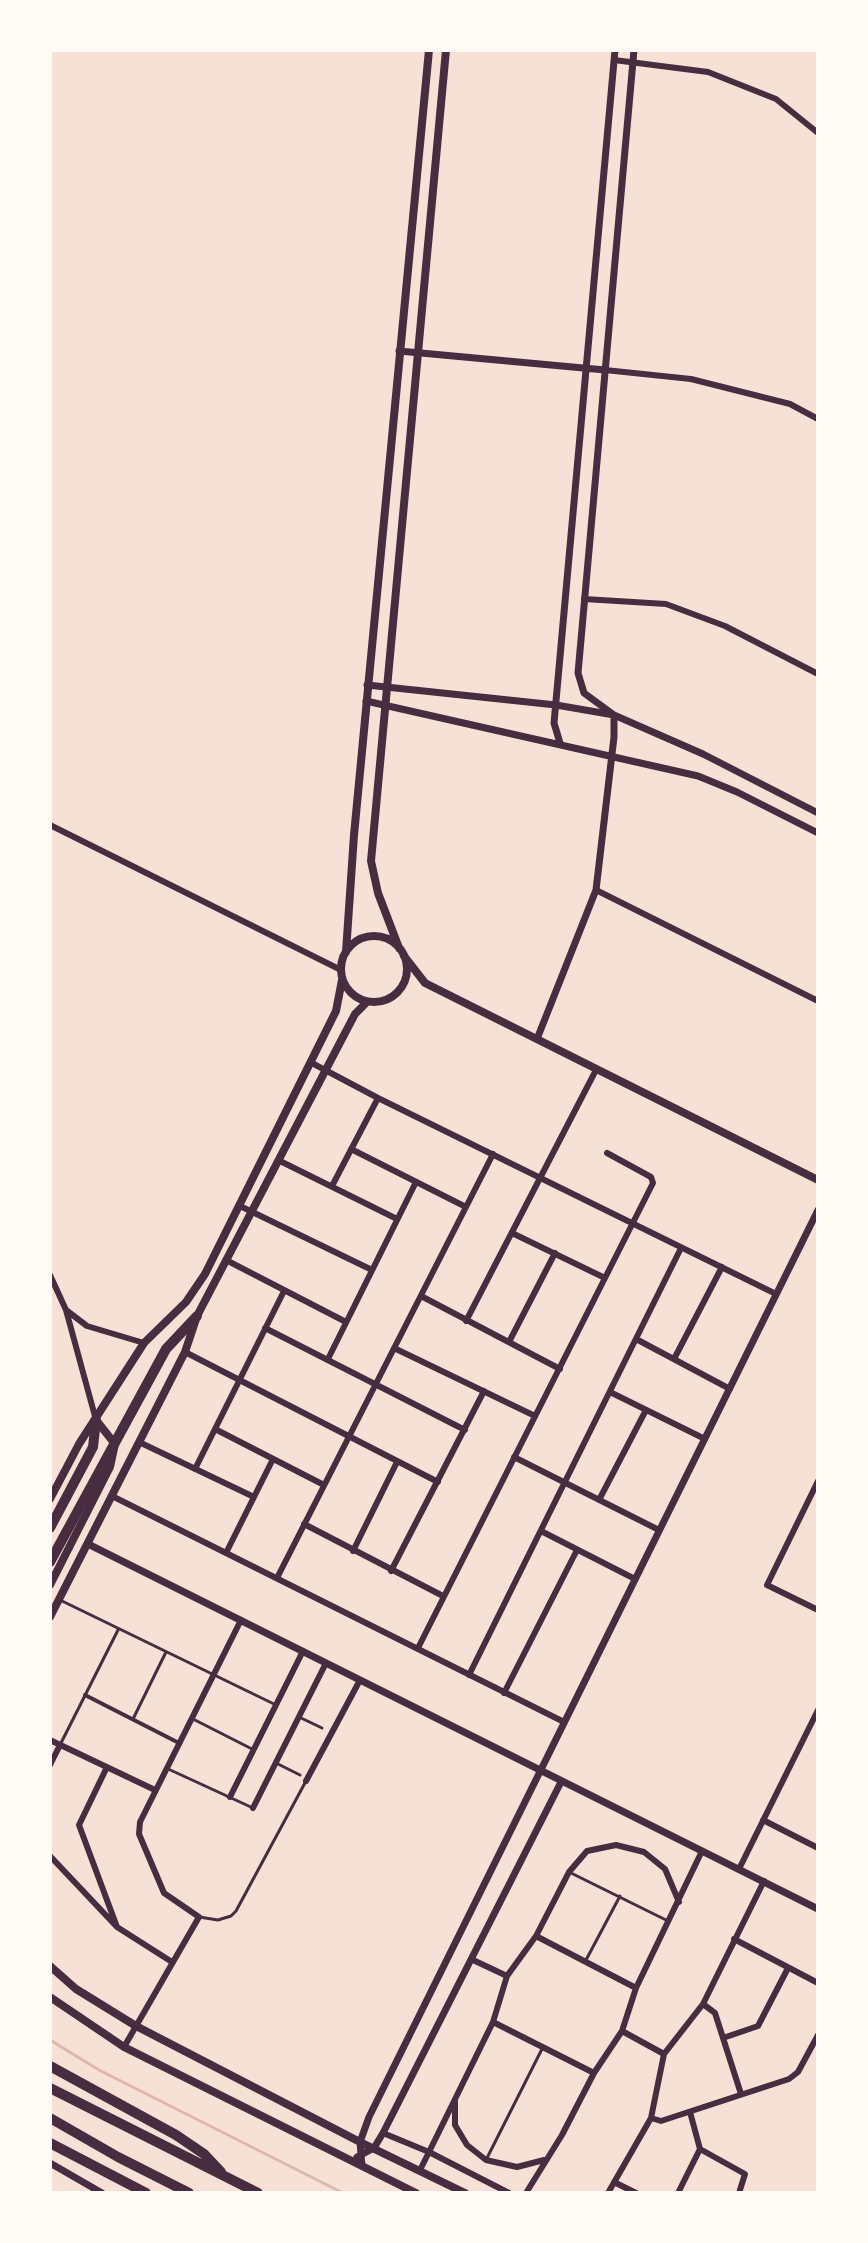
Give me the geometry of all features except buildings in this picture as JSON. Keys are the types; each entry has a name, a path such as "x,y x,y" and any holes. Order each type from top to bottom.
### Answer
{"highway":[{"path":"50,1562 166,1349 197,1316"},
{"path":"50,1528 93,1447 96,1420"},
{"path":"50,2066 176,2135 204,2154 226,2177"},
{"path":"50,2088 258,2193"},
{"path":"50,2118 189,2193"},
{"path":"50,2143 146,2193"}],"main road":[{"path":"50,1499 79,1444 144,1343 186,1302 205,1274 336,1011 346,952 367,685 429,50"},
{"path":"342,980 354,996 367,1002 385,1001 403,986 407,975 402,952 378,893 371,861 446,50"},
{"path":"346,952 352,944 371,936 391,941 425,983 818,1180"},
{"path":"403,986 425,983"},
{"path":"50,1617 185,1352 197,1316 355,1014 367,1002"},
{"path":"296,1093 310,1100"},
{"path":"205,1274 216,1281"},
{"path":"50,1585 110,1467 115,1444 96,1420"},
{"path":"85,1516 88,1544"},
{"path":"50,1966 76,1989 136,2026 465,2193"},
{"path":"50,1997 124,2047 356,2158 362,2166 416,2193"}],"street":[{"path":"560,743 554,723 615,50"},
{"path":"634,50 584,599 578,673 580,683 584,693 614,715 703,754 818,813"},
{"path":"614,60 708,72 776,99 818,133"},
{"path":"399,351 691,379 790,404 818,419"},
{"path":"584,599 666,604 725,626 818,674"},
{"path":"367,685 556,705 614,715"},
{"path":"366,701 698,776 818,833"},
{"path":"537,1039 596,890 612,758 614,715"},
{"path":"50,825 341,970"},
{"path":"596,890 818,1001"},
{"path":"310,1062 776,1294"},
{"path":"466,1321 596,1070"},
{"path":"332,1186 378,1098"},
{"path":"351,1149 466,1207"},
{"path":"418,1648 653,1179 607,1153"},
{"path":"277,1578 493,1154"},
{"path":"278,1160 397,1219"},
{"path":"328,1359 416,1182"},
{"path":"240,1206 372,1270"},
{"path":"356,2158 369,2117 818,1210"},
{"path":"512,1233 605,1278"},
{"path":"469,1675 681,1248"},
{"path":"509,1342 555,1253"},
{"path":"226,1260 346,1322"},
{"path":"674,1359 722,1267"},
{"path":"50,1275 66,1310 96,1420"},
{"path":"195,1469 284,1291"},
{"path":"421,1296 560,1369"},
{"path":"66,1310 87,1326 144,1343"},
{"path":"265,1328 465,1430"},
{"path":"636,1339 730,1389"},
{"path":"394,1348 535,1416"},
{"path":"185,1352 438,1482"},
{"path":"391,1571 484,1391"},
{"path":"610,1392 705,1439"},
{"path":"599,1500 646,1410"},
{"path":"215,1429 324,1485"},
{"path":"139,1442 254,1497"},
{"path":"514,1457 659,1530"},
{"path":"226,1553 273,1459"},
{"path":"353,1551 397,1462"},
{"path":"818,1481 815,1495 767,1585 818,1610"},
{"path":"112,1496 564,1722"},
{"path":"304,1524 443,1596"},
{"path":"541,1531 635,1579"},
{"path":"88,1544 818,1909"},
{"path":"504,1693 577,1550"},
{"path":"124,2047 199,1917 164,1893 139,1834 140,1822 241,1620"},
{"path":"230,1797 303,1651"},
{"path":"253,1808 326,1663"},
{"path":"303,1778 360,1680"},
{"path":"85,1695 179,1743"},
{"path":"739,1869 818,1710"},
{"path":"50,1740 155,1790"},
{"path":"50,1765 60,1745"},
{"path":"107,1767 79,1825 117,1927"},
{"path":"356,2158 374,2148 383,2133 561,1782"},
{"path":"763,1820 817,1844"},
{"path":"420,2170 493,2022 507,1976 536,1936 569,1872 587,1851 616,1845 644,1852 665,1869 679,1902"},
{"path":"526,2193 562,2135 594,2073 622,2031 636,1988 702,1851"},
{"path":"50,1856 117,1927 172,1962"},
{"path":"80,1888 98,1878"},
{"path":"608,2193 651,2118 664,2054 703,2004 764,1881"},
{"path":"536,1936 636,1988"},
{"path":"734,1939 818,1983"},
{"path":"473,1960 507,1976"},
{"path":"723,2038 758,2026 788,1968"},
{"path":"703,2004 715,2013 741,2094"},
{"path":"493,2022 594,2073"},
{"path":"622,2031 664,2054"},
{"path":"651,2118 661,2121 794,2077 818,2035"},
{"path":"455,2099 455,2125 467,2145 486,2160 517,2167 544,2160"},
{"path":"678,2193 700,2149 690,2112"},
{"path":"383,2133 429,2152 509,2193"},
{"path":"700,2149 745,2174 739,2193"},
{"path":"50,2163 102,2193"},
{"path":"614,2182 636,2193"}],"lane":[{"path":"59,1600 276,1705"},
{"path":"60,1745 118,1629"},
{"path":"133,1719 166,1652"},
{"path":"299,1717 322,1728"},
{"path":"191,1718 254,1750"},
{"path":"199,1917 225,1919 236,1911 303,1778 276,1763"},
{"path":"166,1768 253,1808"},
{"path":"569,1872 669,1921"},
{"path":"586,1961 620,1896"},
{"path":"486,2160 543,2047"}],"waterway":[{"path":"50,2040 99,2070 343,2193"}]}
